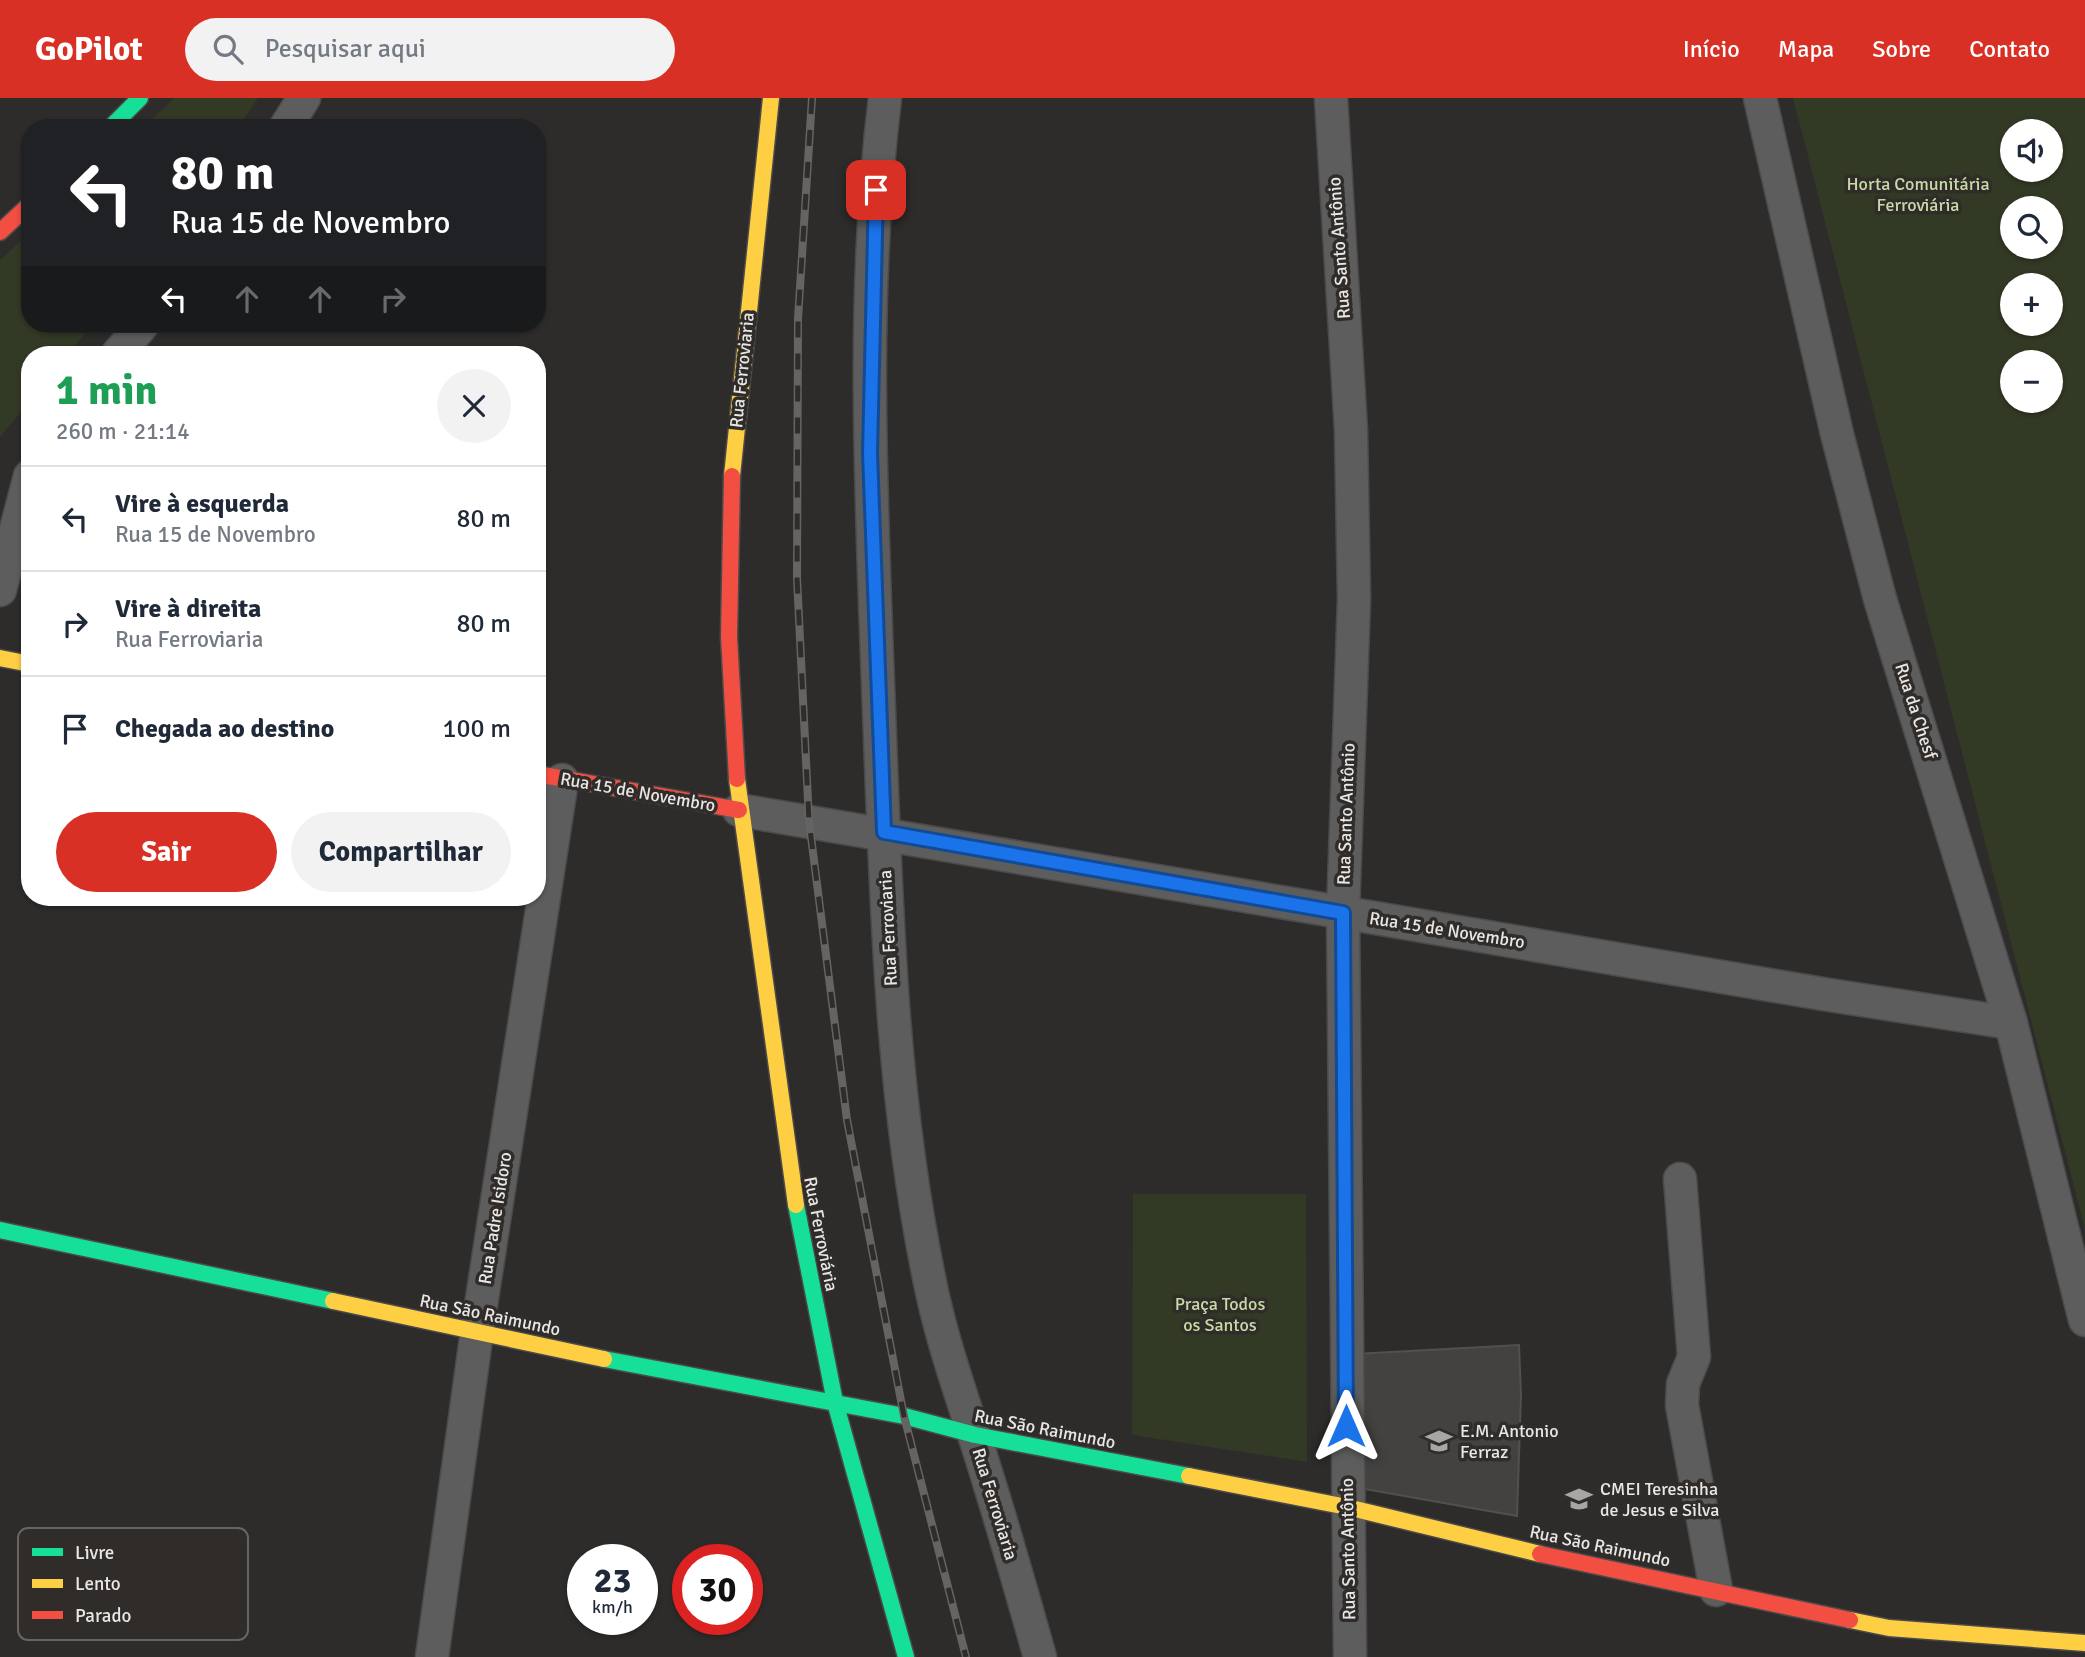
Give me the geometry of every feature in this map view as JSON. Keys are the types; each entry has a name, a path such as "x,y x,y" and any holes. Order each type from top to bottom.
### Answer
{"street":[{"path":"119,119 141,98"},
{"path":"291,119 304,98"},
{"name":"Rua Ferroviaria","path":"739,810 729,637 729,531 736,420 771,98"},
{"name":"Rua Ferroviaria","path":"885,98 877,165 870,453 887,934 896,1060 932,1292 956,1383 975,1435 1040,1657"},
{"name":"Rua Santo Antônio","path":"1331,98 1351,430 1354,586 1343,913 1350,1657"},
{"name":"Rua da Chesf","path":"1760,98 1837,434 1880,599 2011,1023 2085,1320"},
{"path":"0,232 21,212"},
{"path":"0,590 21,510"},
{"path":"0,657 21,662"},
{"name":"Rua 15 de Novembro","path":"550,777 884,832 1343,913 2011,1023"},
{"name":"Rua Padre Isidoro","path":"546,807 550,777"},
{"name":"Rua Ferroviária","path":"739,810 800,1236 835,1402 906,1657"},
{"name":"Rua Padre Isidoro","path":"432,1657 533,906"},
{"path":"1680,1179 1695,1357 1683,1384 1682,1405 1716,1590"},
{"name":"Rua São Raimundo","path":"0,1230 634,1365 835,1402 975,1435 1347,1507 1587,1565 1889,1628 2085,1643"}],"green space":[{"path":"174,98 258,98 244,119 152,119"},
{"name":"Horta Comunitária Ferroviária","path":"1793,98 2085,98 2085,1229"},
{"path":"21,241 21,333 85,333 75,346 21,346 21,412 0,437 0,260"},
{"name":"Praça Todos os Santos","path":"1133,1194 1306,1194 1307,1462 1132,1435"}],"building":[{"name":"E.M. Antonio Ferraz","path":"1519,1345 1521,1395 1517,1516 1359,1488 1355,1354"}],"railway":[{"path":"812,98 798,319 797,578 809,821 847,1120 904,1416 966,1657"}],"traffic: fast":[{"path":"119,119 140,98"},
{"path":"796,1205 835,1402 906,1657"},
{"path":"0,1230 333,1301"},
{"path":"604,1359 904,1416 975,1435 1189,1476"}],"traffic: slow":[{"path":"732,476 771,98"},
{"path":"0,658 21,662"},
{"path":"737,779 796,1205"},
{"path":"333,1301 604,1359"},
{"path":"1189,1476 1347,1507 1540,1554"},
{"path":"1850,1620 1889,1628 2085,1643"}],"traffic: jam":[{"path":"0,232 21,212"},
{"path":"732,476 729,637 737,779"},
{"path":"546,776 739,810"},
{"path":"1540,1554 1850,1620"}],"place":[{"name":"E.M. Antonio Ferraz","path":"1439,1441"},
{"name":"CMEI Teresinha de Jesus e Silva","path":"1579,1499"}],"route":[{"path":"876,190 870,453 884,832 1343,913 1346,1426"}]}
